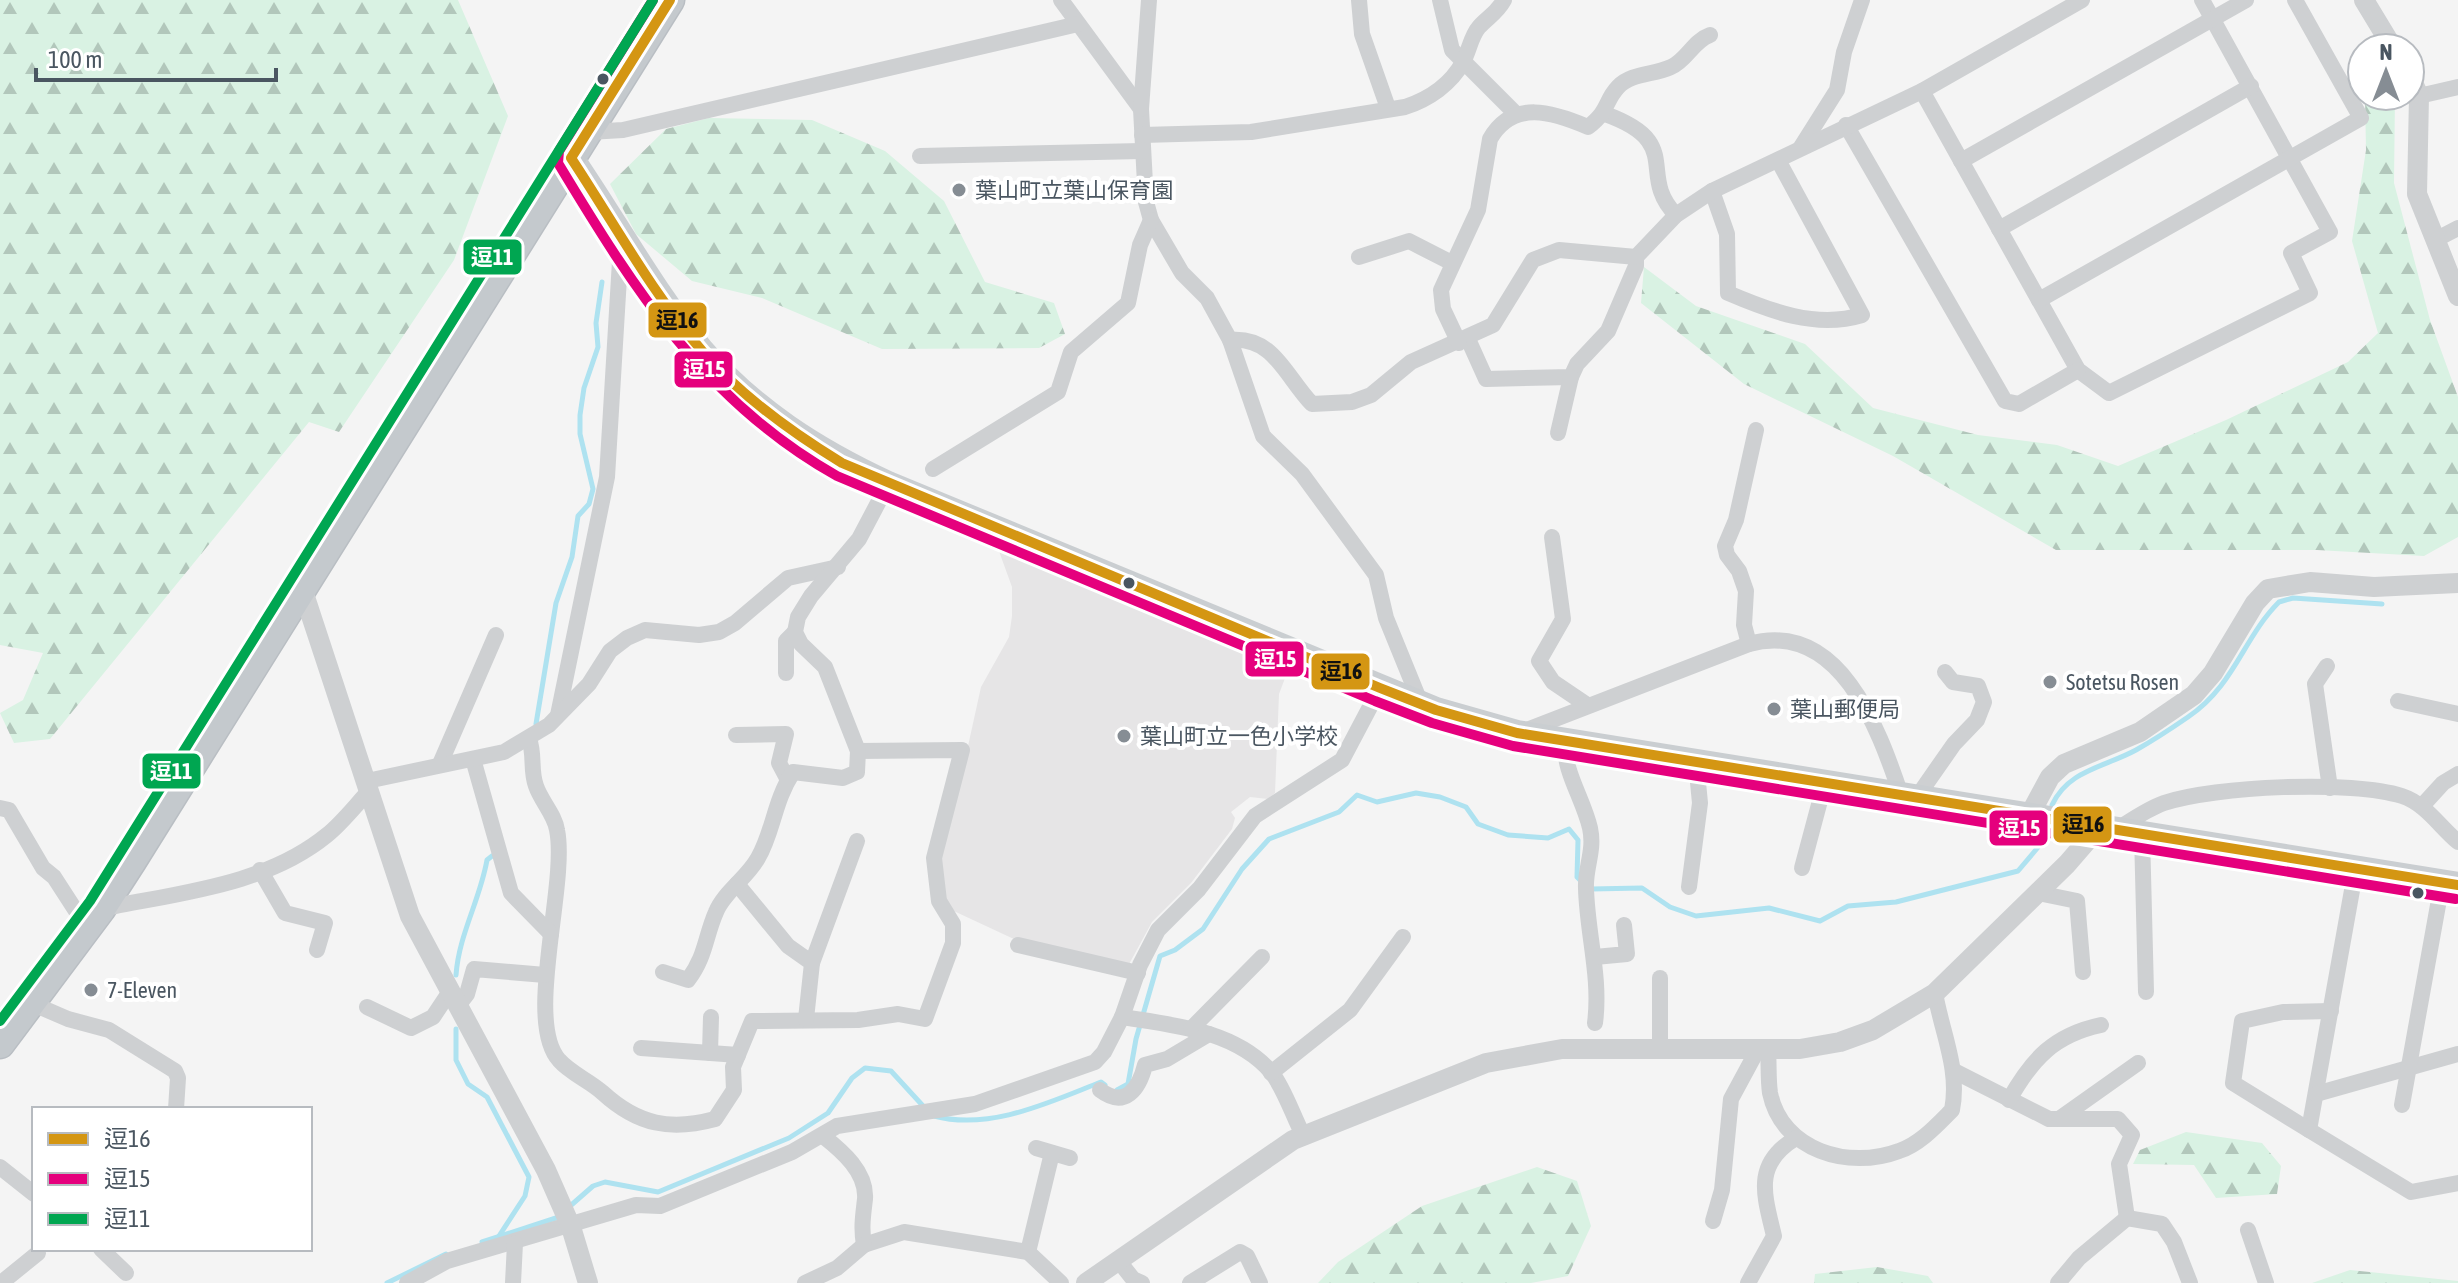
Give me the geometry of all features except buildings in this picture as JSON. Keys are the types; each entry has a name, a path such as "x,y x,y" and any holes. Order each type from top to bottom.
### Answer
{"highway":[{"path":"0,1044 94,918 670,0"}],"main road":[{"path":"571,158 678,320 731,381 810,444 888,484 1421,704 1517,733 2450,884"}],"street":[{"path":"1061,0 1141,109"},
{"path":"1149,0 1141,109 1151,220 1182,273 1207,298 1230,340 1263,436 1302,474 1376,575 1386,618 1421,704"},
{"path":"1359,0 1362,34 1388,108"},
{"path":"1440,0 1452,50 1516,114"},
{"path":"920,156 1142,143 1251,132 1421,102 1444,86 1463,64 1478,28 1497,12 1504,0"},
{"path":"1800,149 1837,90 1844,52 1862,0"},
{"path":"1558,433 1577,364 1608,331 1636,266 1636,257 1676,215 1712,191 1922,91 2082,0"},
{"path":"1922,91 2078,370 2109,393 2310,293 2291,253 2330,232 2202,0"},
{"path":"1961,161 2246,0"},
{"path":"2039,300 2361,118 2295,0"},
{"path":"2364,0 2383,32"},
{"path":"589,132 623,130 1078,24"},
{"path":"1571,377 1486,379 1443,309 1441,290 1478,210 1490,139 1496,129 1516,114 1532,111 1556,114 1588,127 1605,114 1619,86 1629,79 1676,65 1701,39 1710,35"},
{"path":"1999,229 2251,86"},
{"path":"2426,94 2458,87"},
{"path":"2419,112 2417,194 2458,296"},
{"path":"1605,114 1633,126 1655,148 1661,199 1676,215"},
{"path":"1846,125 2005,401 2019,404 2078,370"},
{"path":"1712,191 1727,234 1728,293 1800,319 1846,320 1862,315 1778,160"},
{"path":"933,469 1058,392 1071,352 1128,303 1140,245 1151,220"},
{"path":"2435,240 2458,228"},
{"path":"1359,257 1409,241 1452,263"},
{"path":"558,717 607,477 620,261 632,249"},
{"path":"1230,340 1257,341 1274,353 1312,404 1334,404 1371,395 1411,362 1464,341 1493,325 1533,260 1559,250 1636,257"},
{"path":"1749,644 1744,625 1746,591 1725,546 1736,520 1756,430"},
{"path":"786,673 786,641 795,632 798,617 811,596 859,539 888,484"},
{"path":"1552,537 1563,619 1539,661 1553,682 1587,705"},
{"path":"0,808 9,810 43,868 94,918 203,891 260,870 327,835 368,786 440,764 504,752 529,739 558,717 589,684 610,651 627,638 645,630 699,635 719,632 735,623 788,578 838,567"},
{"path":"2029,816 2034,801 2050,777 2064,764 2129,738 2194,695 2213,673 2255,603 2268,589 2310,582 2374,587 2458,583"},
{"path":"302,588 410,916 546,1170 567,1218 588,1283"},
{"path":"663,972 688,980 709,941 716,911 758,858 775,804 793,772 843,778 857,772 858,751 825,667 801,644 795,632"},
{"path":"440,764 496,635"},
{"path":"1517,733 1749,644 1785,639 1804,643 1840,669 1885,746 1909,796 1977,720 1984,702 1978,686 1953,682 1945,672"},
{"path":"2327,666 2315,684 2330,788"},
{"path":"407,1283 447,1261 515,1243 567,1218 636,1205 660,1206 792,1152 837,1126 975,1104 1082,1069 1104,1052 1133,1019 1138,973 1158,930 1199,889 1255,816 1342,760 1380,688"},
{"path":"2398,701 2458,714"},
{"path":"736,735 786,734 779,763 788,780"},
{"path":"529,739 534,751 536,785 557,830 557,898 545,975 546,1006 557,1059 615,1104 637,1116 683,1128 715,1119 734,1090 733,1067 752,1021 858,1020 898,1014 925,1019 953,943 953,924 939,901 934,858 962,750 858,751"},
{"path":"1565,741 1564,757 1590,829 1593,852 1587,881 1595,957 1595,1023"},
{"path":"473,759 511,893 551,934"},
{"path":"1689,887 1697,852 1700,803 1696,762"},
{"path":"2422,806 2443,783 2458,774"},
{"path":"1802,868 1825,782"},
{"path":"1090,1282 1259,1160 1303,1135 1445,1077 1518,1055 1562,1049 1800,1049 1840,1042 1897,1019 1935,993 2038,893 2155,806 2202,795 2330,788 2378,790 2422,806 2458,842"},
{"path":"2119,830 2146,992"},
{"path":"806,1019 812,963 857,841"},
{"path":"2309,1130 2356,868"},
{"path":"260,870 285,913 325,923 317,950"},
{"path":"737,884 788,946 812,963"},
{"path":"2402,1105 2450,884"},
{"path":"2038,893 2077,901 2083,972"},
{"path":"1595,957 1627,954 1624,925"},
{"path":"1271,1073 1350,1010 1403,937"},
{"path":"1018,945 1138,973"},
{"path":"1191,1029 1262,957"},
{"path":"367,1007 411,1028 467,994 474,969 545,975"},
{"path":"1660,978 1660,1048"},
{"path":"1763,1049 1770,1093 1779,1116 1796,1138 1814,1151 1837,1156 1880,1157 1902,1151 1952,1110 1956,1072 1943,1040 1935,993"},
{"path":"31,1003 68,1019 109,1030 175,1071 178,1078 176,1107"},
{"path":"2331,1011 2283,1012 2242,1021 2233,1083 2411,1192 2458,1183"},
{"path":"710,1053 711,1017"},
{"path":"1133,1019 1191,1029 1237,1046 1271,1073 1303,1135"},
{"path":"2009,1100 2028,1066 2072,1031 2101,1025"},
{"path":"1100,1090 1119,1098 1132,1095 1140,1085 1145,1065 1167,1059 1209,1034"},
{"path":"641,1048 738,1055"},
{"path":"1713,1221 1722,1190 1731,1099 1763,1049"},
{"path":"2316,1094 2458,1054"},
{"path":"2059,1119 2138,1063"},
{"path":"1956,1072 2049,1119 2118,1119 2132,1135 2119,1164 2127,1218"},
{"path":"823,1136 851,1159 865,1194 860,1228 864,1245"},
{"path":"1748,1283 1774,1236 1764,1196 1765,1174 1776,1150 1796,1138"},
{"path":"1028,1252 1044,1150 1070,1158"},
{"path":"0,1167 32,1192"},
{"path":"2058,1283 2079,1258 2127,1218 2162,1224 2174,1242 2190,1283"},
{"path":"2248,1230 2266,1283"},
{"path":"805,1283 837,1268 864,1245 904,1232 1028,1252 1061,1283"},
{"path":"513,1283 515,1243"},
{"path":"103,1251 126,1273"},
{"path":"1190,1283 1212,1277 1240,1252 1247,1256 1260,1283"},
{"path":"1,1283 38,1253"},
{"path":"1118,1260 1133,1279 1142,1283"}],"shaded area":[{"name":"葉山町立一色小学校","path":"996,543 1290,665 1279,694 1275,793 1268,799 1250,797 1231,812 1235,818 1232,829 1191,883 1152,922 1128,966 1016,940 943,906 939,856 961,778 981,687 1009,637 1012,587"}],"green space":[{"path":"0,0 458,0 508,116 454,260 339,432 309,422 50,739 14,743 0,713 23,700 43,653 0,645"},
{"path":"2365,112 2395,112 2394,183 2430,320 2458,397 2458,537 2424,556 2317,550 2056,550 1893,456 1744,384 1641,303 1644,267 1696,306 1805,344 1873,408 1978,435 2057,445 2118,466 2226,420 2348,362 2378,333 2352,241 2366,150"},
{"path":"709,118 812,120 885,151 944,201 985,282 1054,303 1065,334 1039,348 882,349 762,298 692,281 636,234 610,184 666,129"},
{"path":"2186,1132 2262,1143 2281,1166 2277,1194 2216,1198 2194,1165 2133,1164 2140,1150"},
{"path":"1537,1167 1577,1181 1591,1226 1568,1276 1531,1283 1318,1283 1338,1262 1422,1206"},
{"path":"1877,1267 1928,1276 1933,1283 1814,1283 1815,1274"},
{"path":"2350,1270 2458,1281 2458,1283 2312,1283"}],"waterway":[{"path":"536,724 556,603 572,557 578,516 589,504 593,489 580,434 580,415 584,388 598,347 596,323 602,282"},
{"path":"2052,805 2059,793 2077,777 2143,746 2204,704 2217,691 2279,602 2293,598 2382,604"},
{"path":"1117,1090 1128,1084 1136,1039 1160,956 1175,950 1203,929 1242,869 1269,839 1339,812 1357,795 1377,802 1416,793 1440,797 1466,807 1478,824 1508,835 1548,838 1569,829 1578,840 1577,877 1583,883"},
{"path":"1591,889 1642,888 1670,907 1696,916 1769,908 1820,921 1848,906 1896,902 2018,871 2045,839"},
{"path":"456,975 465,931 487,860 492,856"},
{"path":"456,1029 456,1060 468,1084 487,1097 529,1177 525,1196 499,1236"},
{"path":"569,1207 593,1186 605,1182 658,1192 789,1138 828,1113 852,1078 865,1068 891,1071 924,1107"},
{"path":"934,1116 955,1120 998,1117 1041,1106 1101,1082 1105,1085"},
{"path":"482,1242 559,1217"},
{"path":"387,1283 446,1254"}],"transit line":[{"name":"逗15","path":"653,0 559,151 558,163 615,255 676,339 748,414 837,476 1375,701 1432,723 1513,746 2456,899"},
{"name":"逗11","path":"0,1021 90,901 653,0"},
{"name":"逗16","path":"670,0 571,158 650,282 703,352 768,413 842,463 1380,688 1436,710 1517,733 2458,885"}],"place":[{"name":"葉山町立葉山保育園","path":"959,190"},
{"name":"Sotetsu Rosen","path":"2050,682"},
{"name":"葉山郵便局","path":"1774,709"},
{"name":"葉山町立一色小学校","path":"1124,736"},
{"name":"7-Eleven","path":"91,990"}]}
